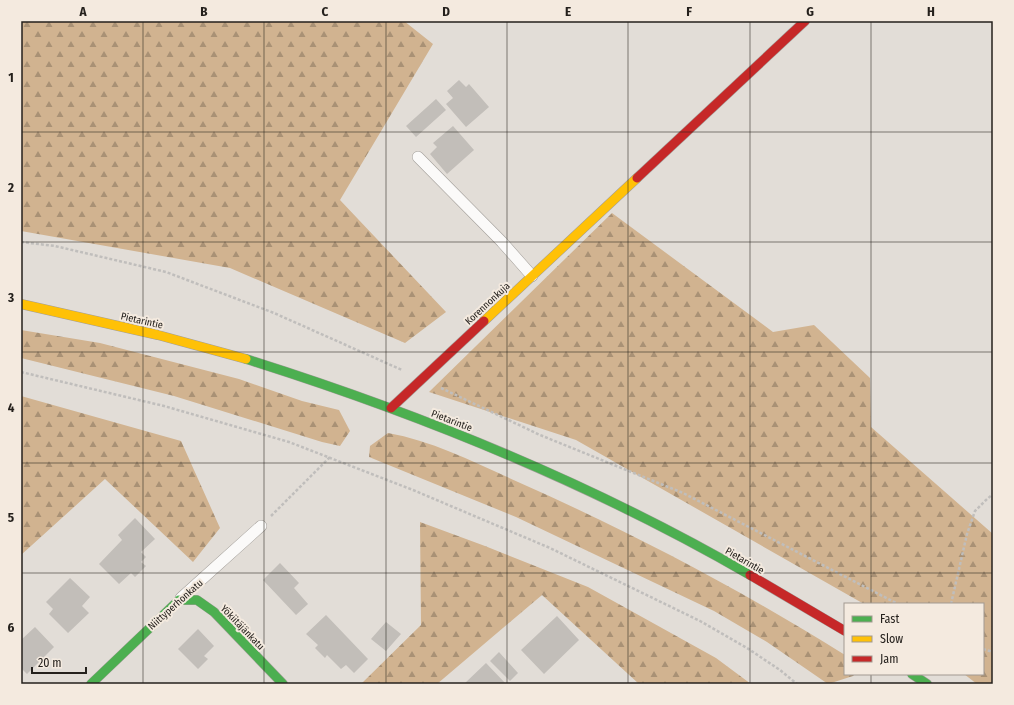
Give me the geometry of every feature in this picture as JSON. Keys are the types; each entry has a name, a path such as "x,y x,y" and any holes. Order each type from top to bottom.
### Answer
{"main road":[{"name":"Korennonkuja","path":"391,408 805,21"},
{"name":"Pietarintie","path":"21,304 169,337 231,354 391,408 470,438 583,488 679,536 844,630"},
{"name":"Niittyperhonkatu","path":"90,684 179,600"},
{"name":"Yökiitäjänkatu","path":"179,600 197,600 214,612 282,684"},
{"path":"914,675 927,684"}],"lane":[{"path":"418,157 502,242 532,276"},
{"name":"Niittyperhonkatu","path":"179,600 261,526"}],"path":[{"path":"21,242 54,246 166,272 274,313 422,379 540,435 683,493 896,603"},
{"path":"21,372 164,406 289,442 435,499 550,548 700,621 748,648 780,670 797,684"},
{"path":"261,526 330,458"},
{"path":"951,603 967,534 975,511 993,494"}],"green space":[{"path":"21,21 404,21 433,44 340,200 446,312 405,343 230,268 21,231"},
{"path":"612,213 773,332 814,325 870,378 871,427 993,534 993,684 977,684 965,675 984,675 984,603 862,603 576,440 429,392"},
{"path":"21,330 100,343 239,379 302,401 339,410 350,431 340,446 322,442 174,396 21,358"},
{"path":"21,396 181,441 220,528 193,562 105,479 21,555"},
{"path":"388,433 421,441 454,453 560,501 685,563 806,631 844,654 844,675 854,675 828,684 767,642 714,611 516,517 369,457 370,446"},
{"path":"420,522 588,587 716,658 751,684 639,684 542,595 437,684 361,684 421,625"}],"building":[{"path":"459,80 466,87 469,84 489,107 466,127 446,104 453,98 447,91"},
{"path":"436,99 446,110 416,137 406,126"},
{"path":"453,126 474,150 447,174 430,154 437,147 433,143"},
{"path":"135,518 155,539 141,552 146,557 141,562 146,566 135,577 131,573 119,584 99,564 122,540 118,535"},
{"path":"280,563 299,583 294,588 308,604 296,615 263,580"},
{"path":"70,578 90,597 82,606 89,613 68,633 49,614 53,609 46,602"},
{"path":"326,615 368,659 354,673 346,665 341,669 327,655 325,658 315,648 318,645 306,634"},
{"path":"557,616 579,640 544,674 521,650"},
{"path":"386,622 401,634 386,651 371,639"},
{"path":"35,627 54,647 27,674 21,668 21,640"},
{"path":"198,629 214,646 204,656 208,659 198,669 178,649"},
{"path":"499,652 518,673 510,681 490,661"},
{"path":"486,663 506,684 464,684"}],"traffic: fast":[{"path":"246,359 376,403 504,453 629,510 750,575"},
{"path":"91,684 179,600 197,600 214,612 283,684"},
{"path":"914,675 927,684"}],"traffic: slow":[{"path":"484,321 637,178"},
{"path":"21,304 158,335 246,359"}],"traffic: jam":[{"path":"637,178 805,21"},
{"path":"391,408 484,321"},
{"path":"750,575 844,630"}]}
